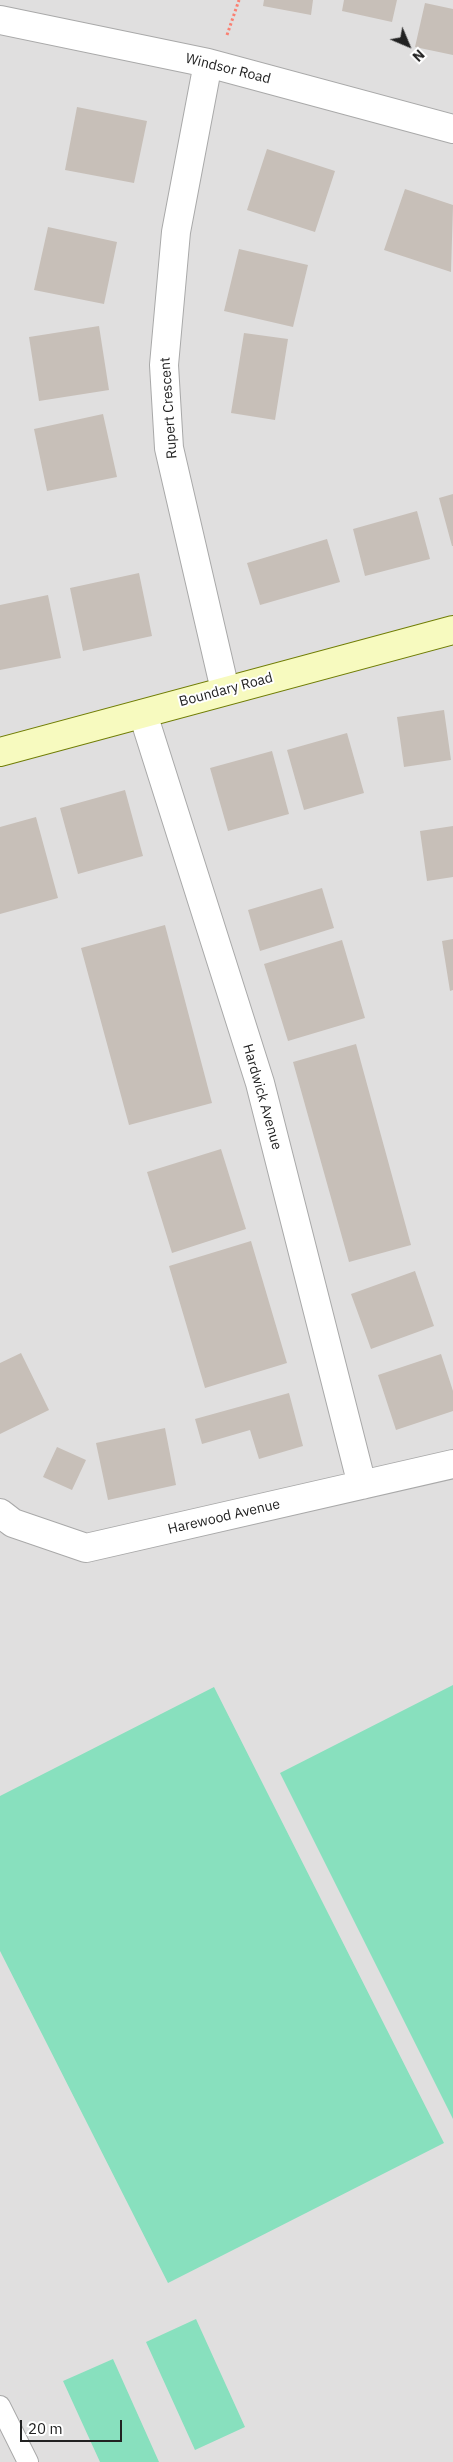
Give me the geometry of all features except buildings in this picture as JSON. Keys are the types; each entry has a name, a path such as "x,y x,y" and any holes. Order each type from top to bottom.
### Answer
{"street":[{"name":"Windsor Road","path":"0,20 213,64 453,129"},
{"name":"Rupert Crescent","path":"213,64 176,232 164,365 168,448 225,690"},
{"name":"Boundary Road","path":"0,752 453,630"},
{"name":"Hardwick Avenue","path":"143,714 260,1083 362,1485"},
{"name":"Harewood Avenue","path":"0,1513 13,1522 86,1548 453,1464"}],"lane":[{"path":"0,2406 28,2462"}],"path":[{"path":"213,64 239,0"}],"shaded area":[{"path":"0,0 453,0 453,2462 0,2462"}],"green space":[{"path":"453,1685 453,2119 280,1773"},
{"path":"214,1687 444,2143 168,2283 0,1951 0,1796"},
{"path":"196,2319 245,2427 195,2450 146,2342"},
{"path":"113,2359 159,2462 100,2462 63,2381"}]}
